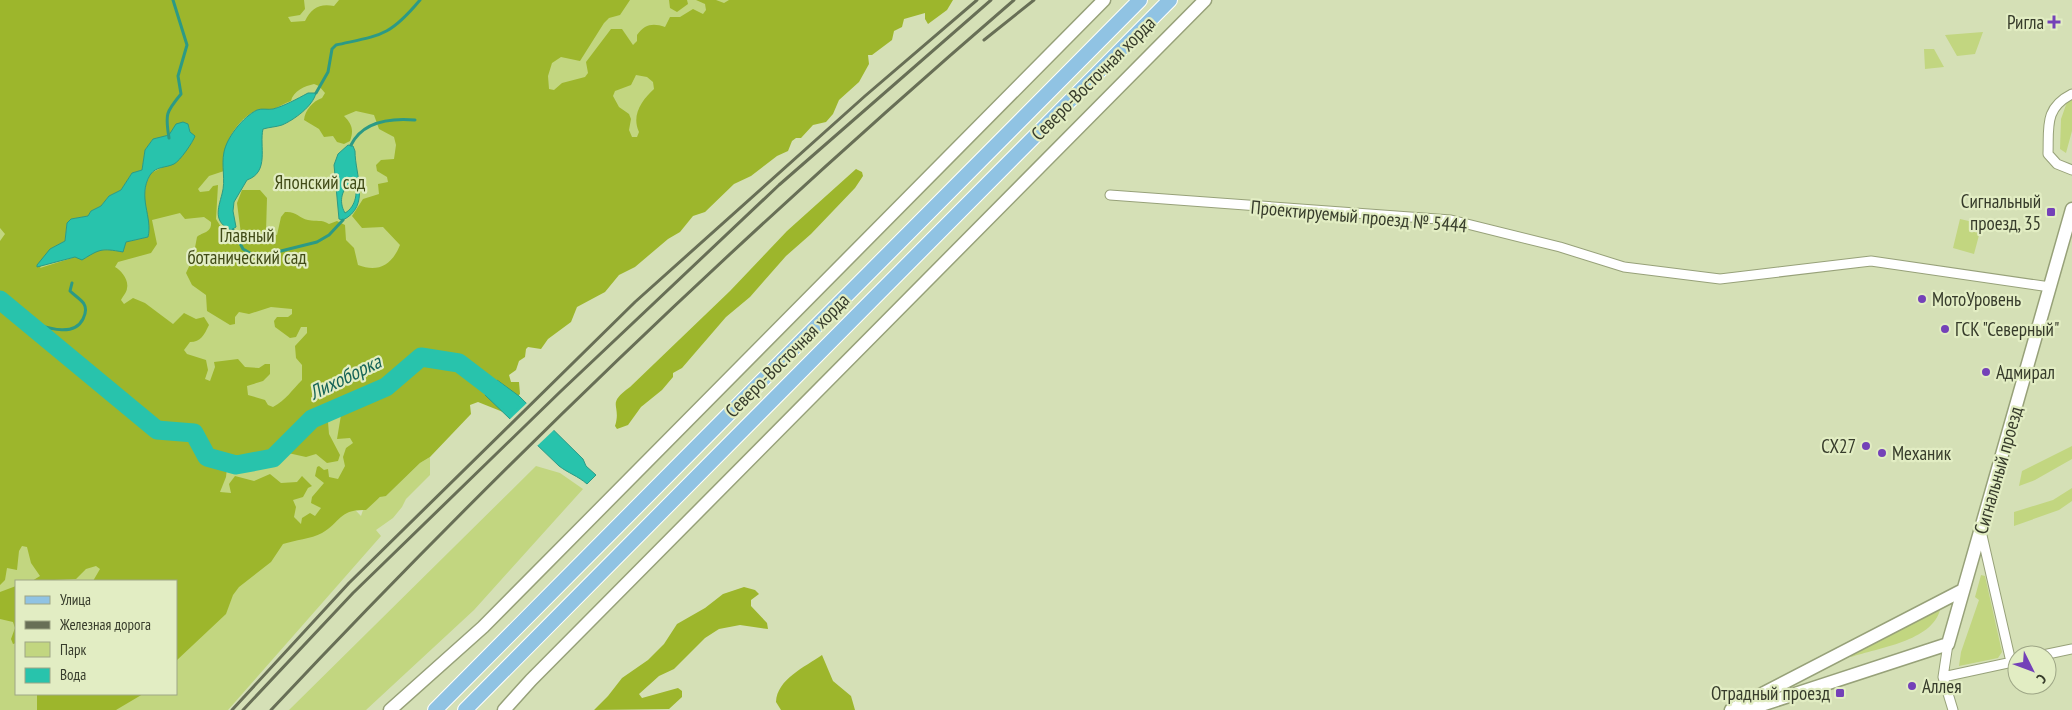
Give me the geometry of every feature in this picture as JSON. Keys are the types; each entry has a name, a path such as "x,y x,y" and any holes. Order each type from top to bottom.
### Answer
{"main road":[{"path":"390,710 483,627 1104,0"},
{"name":"Северо-Восточная хорда","path":"435,710 1140,0"},
{"name":"Северо-Восточная хорда","path":"466,710 1170,0"},
{"path":"504,710 531,680 1205,0"},
{"name":"Сигнальный проезд","path":"1948,644 2072,209"},
{"path":"1731,710 1963,590"},
{"path":"1746,710 1948,644"},
{"path":"498,710 531,680"}],"street":[{"path":"2072,94 2060,100 2051,112 2048,154 2057,164 2072,170"},
{"name":"Проектируемый проезд № 5444","path":"1110,195 1451,220 1560,247 1624,267 1720,279 1871,261 2050,287"},
{"path":"1981,531 2010,645"},
{"path":"1948,644 1943,677 1953,710"},
{"path":"2057,652 2072,649"},
{"path":"1943,677 2007,663"}],"green space":[{"name":"Главный ботанический сад","path":"0,0 851,0 338,492 361,516 363,510 383,495 386,496 420,463 430,457 430,475 406,499 393,518 376,530 381,536 228,710 0,710"},
{"name":"Главный ботанический сад","path":"0,0 304,0 305,9 300,15 288,17 291,22 305,21 316,8 324,5 334,6 339,0 630,0 620,15 609,18 604,23 580,61 561,57 552,63 548,76 549,89 554,90 562,83 585,77 588,73 586,62 611,29 622,29 633,45 637,41 637,35 646,27 657,25 665,27 670,17 680,17 693,9 703,14 706,10 705,4 696,0 716,0 724,3 729,0 953,0 947,10 928,24 925,19 925,13 904,19 902,27 894,31 892,40 872,55 868,55 869,64 859,82 839,100 833,114 826,122 813,125 801,138 796,138 792,141 788,151 777,156 751,176 734,184 705,212 693,216 680,232 668,239 635,267 619,275 605,292 577,307 571,322 548,339 541,349 528,347 525,357 519,361 516,370 509,375 511,382 519,382 520,394 503,412 478,402 470,405 471,414 430,457 420,463 386,496 380,497 366,510 357,510 345,514 318,535 283,544 271,562 239,587 233,595 226,614 178,659 178,580 94,580 100,569 96,566 86,569 76,579 34,580 40,576 31,563 27,547 22,546 19,551 17,570 7,568 5,580 0,585 0,241 5,234 0,228","holes":["636,75 647,77 653,82 654,89 639,108 636,120 639,132 637,137 632,137 629,130 631,119 629,114 619,107 613,96 615,91 631,85","314,84 319,86 325,93 322,98 310,106 304,120 319,129 324,137 333,136 337,142 344,144 350,141 352,127 344,116 356,111 374,115 379,129 394,137 396,145 394,159 381,160 376,165 377,171 387,177 388,182 378,184 379,194 363,199 352,216 362,228 383,227 400,245 393,258 384,266 372,268 358,265 354,248 346,240 345,225 337,221 329,224 308,220 285,212 281,217 277,235 266,232 267,198 260,190 242,190 237,203 241,234 237,239 221,227 216,219 218,185 213,186 209,191 200,192 198,189 209,176 224,171 223,162 227,144 242,120 257,110 273,109 291,101 294,94","188,124 193,141 163,167 151,173 146,184 144,199 149,231 148,237 126,242 123,251 98,251 86,258 75,257 40,268 50,249 65,241 67,223 71,219 88,216 91,211 101,206 109,196 121,190 132,173 142,170 145,150 153,139 164,137","180,213 185,219 204,217 211,222 207,232 197,237 193,258 186,273 192,285 206,295 207,311 230,325 235,324 235,317 239,312 249,314 271,307 292,309 292,314 288,317 277,317 274,321 275,327 290,338 296,337 301,327 307,327 307,333 295,346 296,358 302,365 302,380 282,401 273,407 268,405 265,400 248,395 247,386 263,381 270,374 270,364 265,364 259,368 245,367 238,359 214,362 215,367 210,381 205,379 208,370 206,360 187,354 184,350 190,342 194,342 202,337 209,325 204,317 196,319 184,313 173,324 145,303 133,298 124,304 121,300 127,290 127,282 120,270 115,267 118,262 151,253 157,244 152,220","341,415 337,439 350,438 353,443 346,448 343,457 345,466 338,479 329,477 328,469 324,470 319,466 317,467 315,476 324,483 312,497 311,503 321,508 315,516 310,513 302,518 301,524 294,517 296,507 293,500 303,497 308,488 312,486 302,476 297,482 281,483 270,474 254,481 235,476 229,484 231,493 220,492 226,477 227,468 219,460 226,459 230,466 259,467 271,453 280,456 288,453 306,457 316,454 327,463 338,461 340,455 329,434 328,422"]},
{"path":"669,0 687,0 688,4 677,12 670,8"},
{"path":"1983,32 1975,54 1957,56 1945,35"},
{"path":"1924,49 1934,49 1944,67 1925,69"},
{"path":"2072,99 2072,131 2066,153 2060,149 2061,119 2067,102"},
{"path":"856,169 862,172 863,176 855,188 811,234 786,256 750,297 726,317 682,368 673,373 673,377 662,390 641,407 628,425 617,429 615,426 617,419 616,401 622,393 730,291 787,231"},
{"path":"1960,219 1982,224 1974,254 1953,248"},
{"path":"2072,446 2072,459 2035,480 2019,486 2022,471"},
{"path":"536,466 560,473 583,489 474,610 366,710 289,710"},
{"path":"2072,488 2072,501 2059,510 2014,526 2014,512 2053,500"},
{"path":"1981,575 1985,576 2002,652 1998,658 1959,666 1961,652 1979,600 1975,597"},
{"path":"15,586 15,628 13,622 0,619 0,592"},
{"path":"744,587 755,590 759,594 751,600 751,606 767,623 768,629 740,625 719,629 705,638 674,669 659,676 639,694 642,698 678,688 682,691 682,697 669,709 594,710 622,678 648,660 664,644 677,624 705,608 723,594"},
{"path":"1940,610 1935,621 1927,629 1915,636 1903,642 1851,657 1850,654"},
{"path":"15,628 15,643 13,644 11,639"},
{"path":"822,655 833,681 851,696 855,710 781,710 776,702 781,687 793,674"},
{"path":"37,695 141,695 116,710 37,710"}],"water":[{"path":"308,93 316,93 311,103 292,120 282,125 263,129 262,158 259,171 247,180 234,202 233,211 236,227 231,230 225,227 219,219 218,210 223,189 224,152 232,134 246,117 257,110 277,108"},
{"path":"183,122 188,124 190,132 195,136 192,142 177,162 152,172 146,183 145,199 149,222 148,237 126,242 123,252 101,250 82,260 75,257 37,267 50,249 65,241 67,223 71,219 88,216 91,211 101,206 109,196 121,190 132,173 142,170 145,150 153,139 169,135 176,124"},
{"path":"348,145 353,146 360,189 357,207 352,214 343,220 339,219 334,165 338,154","holes":["353,181 355,185 354,203 345,213 342,195 346,187"]},
{"path":"497,380 519,396 583,459 586,466 596,475 587,484 559,466 485,395"}],"pier":[{"path":"529,401 556,428 536,447 509,420"}],"waterway":[{"path":"169,138 167,118 172,105 181,94 178,76 187,45 173,0"},
{"path":"316,93 328,72 332,49 336,45 383,33 400,21 420,0"},
{"path":"351,145 356,137 370,126 387,121 415,120"},
{"path":"233,230 243,249 257,257 317,242 329,235 343,220"},
{"path":"28,322 65,330 78,325 84,317 85,308 82,301 70,291 72,283"},
{"name":"Лихоборка","path":"0,300 157,430 194,433 207,457 236,465 273,458 312,419 386,387 421,357 459,363 510,402"}],"railway":[{"path":"232,710 349,583 635,302 865,96 977,0"},
{"path":"243,710 353,593 561,391 779,185 991,0"},
{"path":"271,710 450,525 633,345 821,170 1014,0"},
{"path":"984,40 1034,0"}],"place":[{"name":"Ригла","path":"2054,22"},
{"name":"Сигнальный проезд, 35","path":"2051,212"},
{"name":"МотоУровень","path":"1922,299"},
{"name":"ГСК \"Северный\"","path":"1945,329"},
{"name":"Адмирал","path":"1986,372"},
{"name":"CX27","path":"1866,446"},
{"name":"Механик","path":"1882,453"},
{"name":"Аллея","path":"1912,686"},
{"name":"Отрадный проезд","path":"1840,693"}],"park label":[{"name":"Японский сад","path":"320,182"}]}
